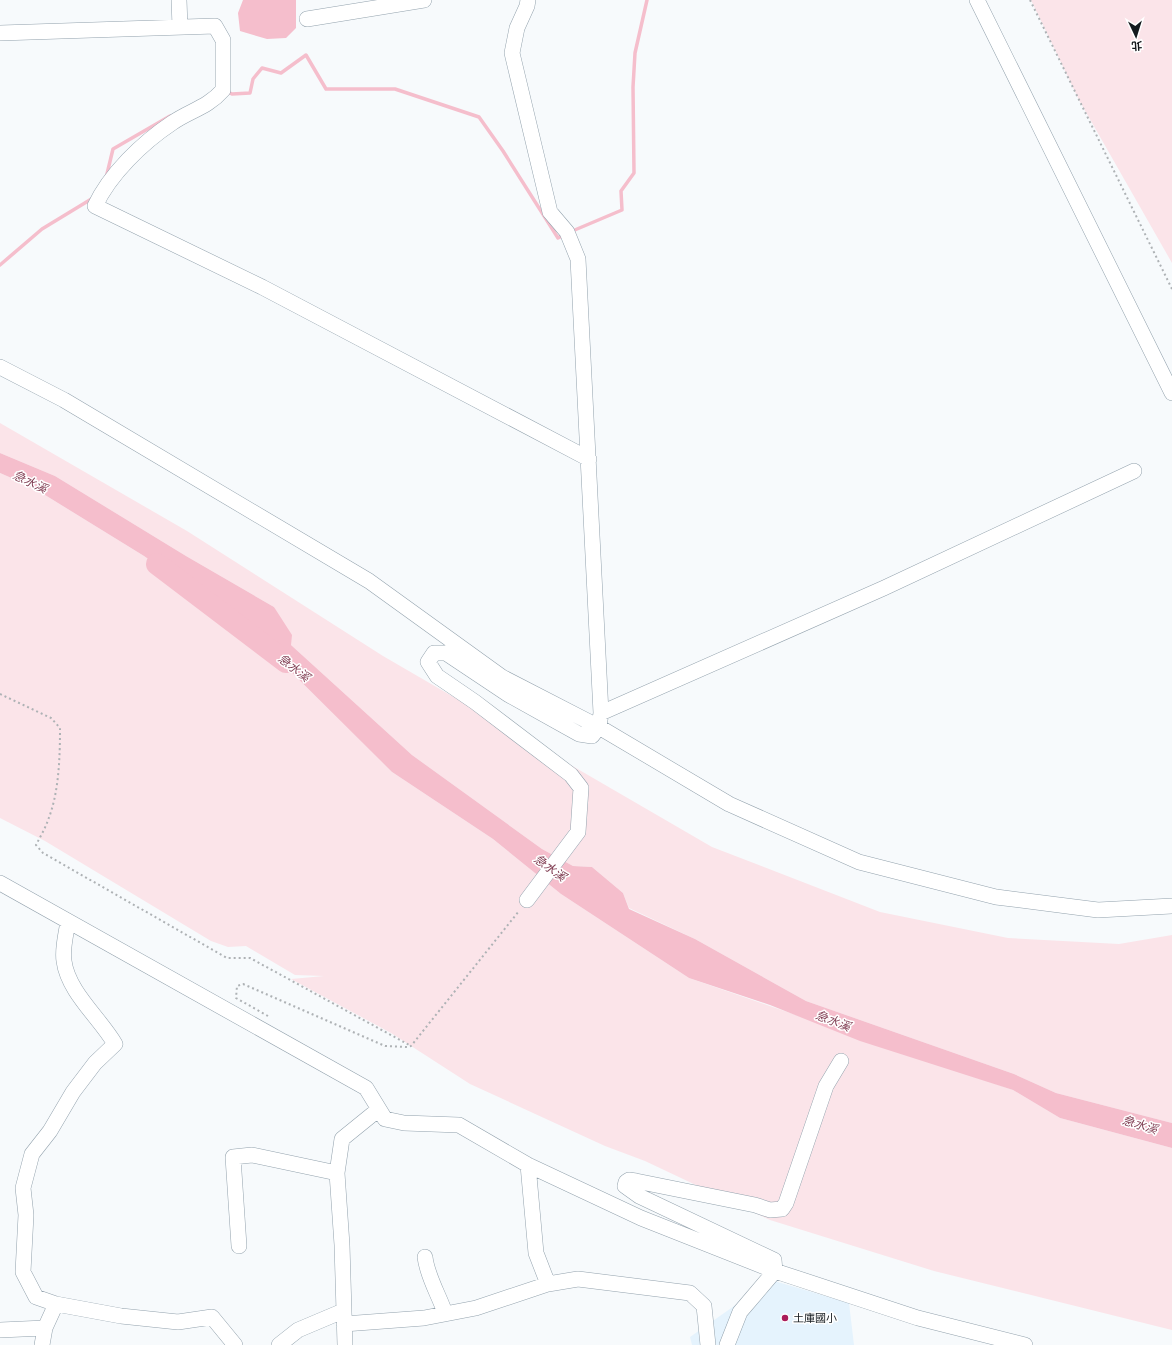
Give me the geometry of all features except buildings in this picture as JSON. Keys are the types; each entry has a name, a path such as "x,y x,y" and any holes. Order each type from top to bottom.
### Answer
{"street":[{"path":"180,0 180,27"},
{"path":"307,19 393,2 424,0"},
{"path":"527,900 578,832 581,788 571,775 475,702 437,676 428,662 434,652 446,653 509,695 579,734 592,736 600,720 589,459 578,259 567,232 550,212 512,54 517,28 527,6 528,0"},
{"path":"977,0 1172,393"},
{"path":"0,33 216,26 223,40 223,90 212,101 172,123 140,146 103,190 95,206 262,287 589,459"},
{"path":"0,367 64,400 369,581 502,677 600,720 729,804 859,862 996,897 1098,910 1172,906"},
{"path":"600,720 1134,471"},
{"path":"0,883 366,1088 385,1119 404,1123 459,1125 528,1165 641,1218 774,1271 918,1318 1025,1345"},
{"path":"68,922 64,960 69,981 108,1032 115,1044 95,1063 73,1092 50,1131 32,1154 23,1188 26,1215 23,1272 36,1297 56,1304 121,1316 178,1322 212,1317 235,1345"},
{"path":"727,1345 740,1312 774,1271 774,1260 639,1196 625,1186 626,1182 636,1181 755,1205 770,1210 782,1209 786,1203 826,1086 841,1061"},
{"path":"345,1345 342,1245 337,1173 342,1139 379,1109"},
{"path":"239,1246 233,1158 252,1156 337,1173"},
{"path":"528,1165 536,1253 548,1284"},
{"path":"425,1257 430,1277 438,1293 444,1313"},
{"path":"279,1345 298,1330 343,1318 424,1318 476,1308 548,1284 578,1279 690,1293 704,1306 708,1345"},
{"path":"42,1345 45,1328 56,1304"},
{"path":"0,1330 45,1328"}],"path":[{"path":"1030,0 1172,289"},
{"path":"0,694 51,718 60,728 60,751 54,794 48,819 36,845 43,854 227,958 250,958 411,1046"},
{"path":"269,1017 236,998 237,986 243,984 385,1046 411,1046 527,900"}],"shaded area":[{"path":"1031,0 1172,0 1172,263 1079,100"},
{"path":"0,423 187,531 383,656 712,847 880,912 1008,938 1119,944 1172,935 1172,1123 1056,1093 1014,1074 806,1001 695,939 629,908 623,893 592,867 573,866 542,849 412,755 291,645 274,607 186,556 55,476 0,453"},
{"path":"0,473 32,487 144,556 248,629 392,772 493,839 561,894 689,978 1013,1090 1060,1118 1172,1148 1172,1330 934,1271 770,1220 645,1161 605,1146 470,1084 391,1033 291,979 324,976 295,975 246,946 228,947 211,941 45,841 0,818"},
{"name":"土庫國小","path":"771,1280 849,1303 854,1345 692,1345 690,1337"}],"water":[{"path":"243,0 296,0 296,28 286,38 267,39 240,31 238,13"},
{"path":"0,453 55,476 186,556 274,607 292,635 291,645 412,755 542,849 573,866 592,867 623,893 629,909 695,939 806,1001 1014,1074 1056,1093 1172,1123 1172,1148 1060,1118 1013,1090 860,1041 770,1005 689,978 561,894 493,839 392,772 248,629 144,556 32,487 0,473"}],"waterway":[{"path":"570,232 622,210 621,191 634,173 633,87 635,53 647,0"},
{"path":"226,91 232,94 250,93 253,79 262,68 281,73 306,55 326,89 395,89 479,117 503,151 558,238 564,235"},
{"path":"106,178 113,149 170,116"},
{"path":"0,265 42,229 93,198"},
{"name":"急水溪","path":"157,564 286,662"}],"place":[{"name":"土庫國小","path":"785,1318"}]}
